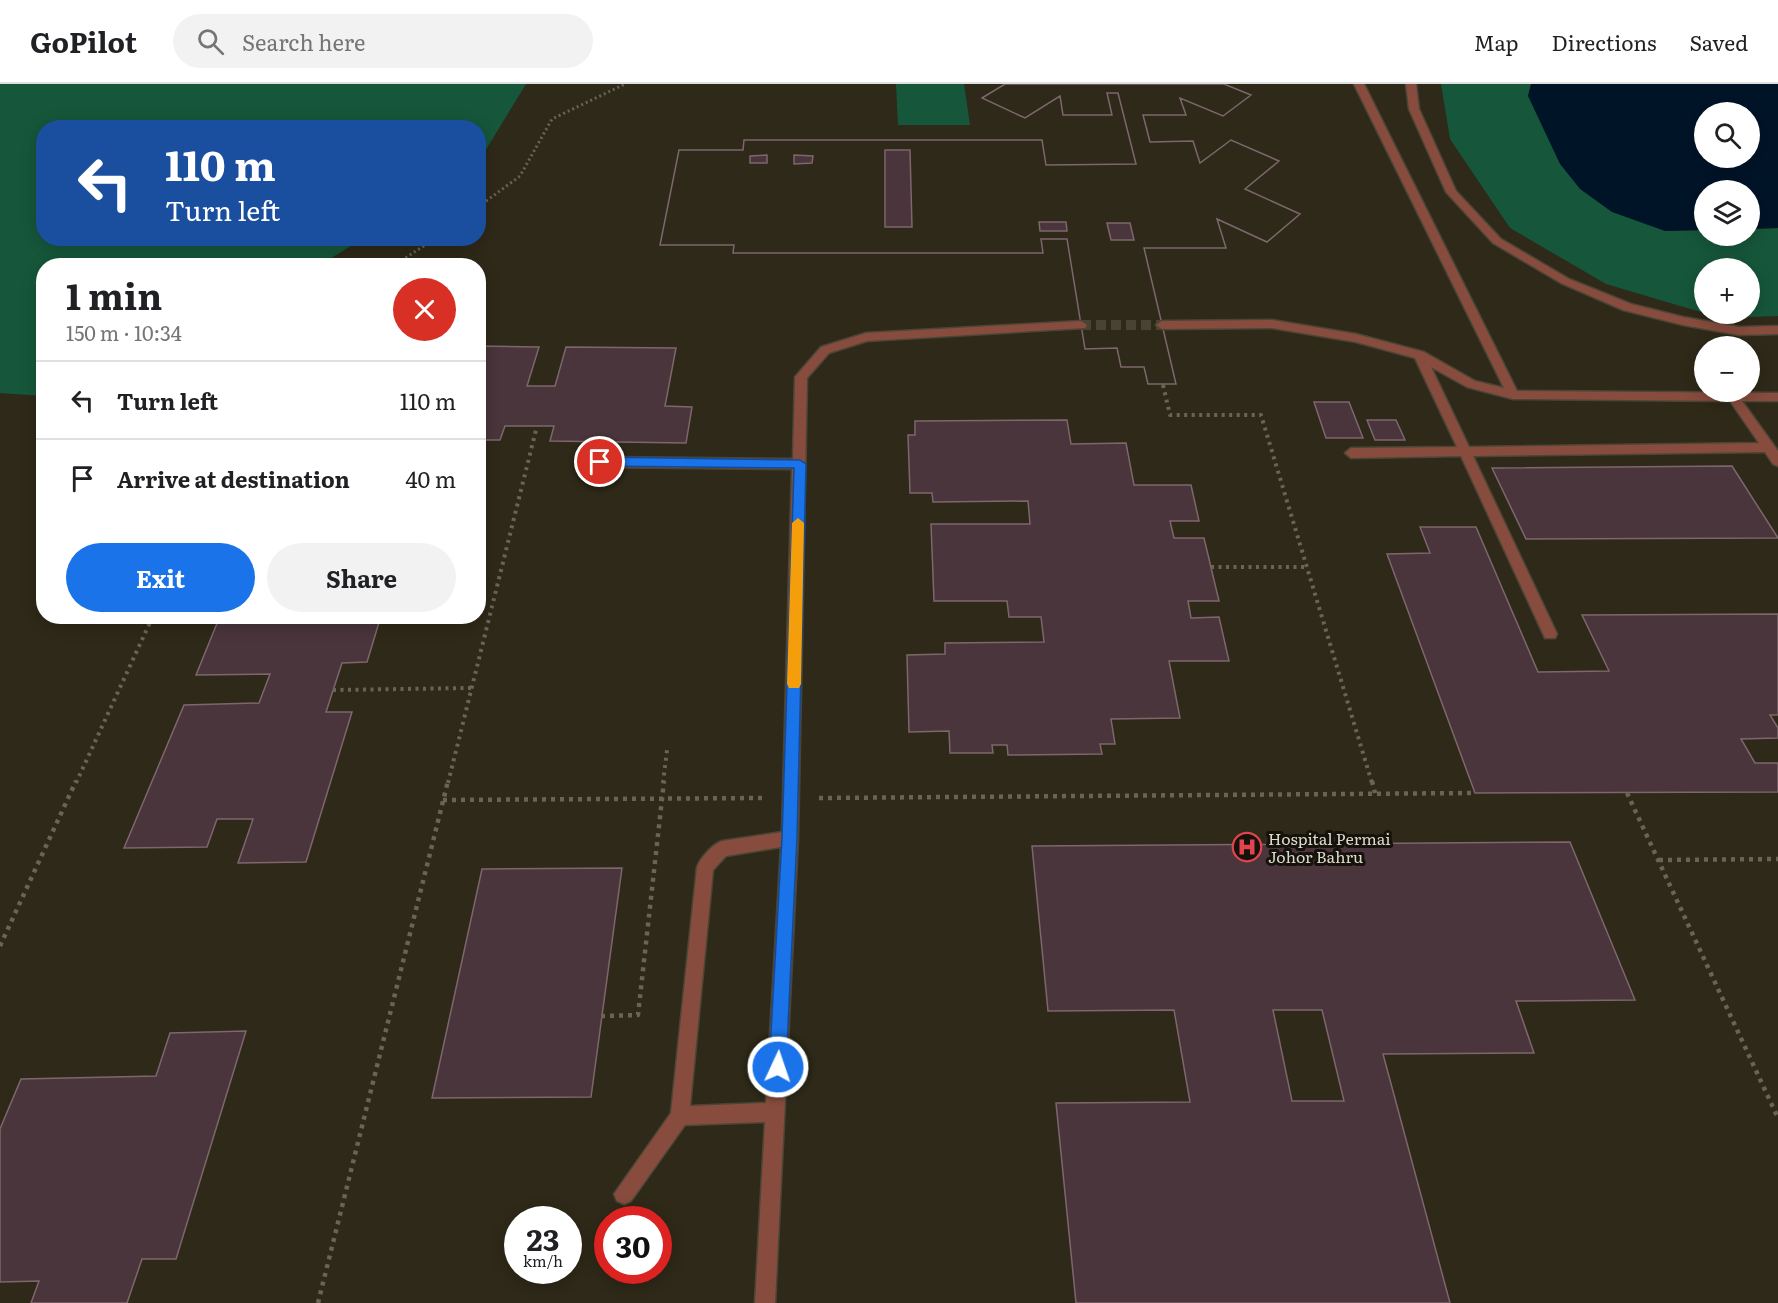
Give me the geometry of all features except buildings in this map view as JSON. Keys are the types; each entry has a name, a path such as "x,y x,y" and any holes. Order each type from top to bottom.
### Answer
{"street":[{"path":"1359,84 1513,395"},
{"path":"1411,84 1414,108 1451,192 1497,241 1565,281 1627,307 1683,321 1739,331 1778,330"},
{"path":"1162,325 1272,324 1356,338 1420,355 1471,384 1513,395 1694,397"},
{"path":"765,1303 790,838 801,377 825,350 866,337 1081,325"},
{"path":"1420,355 1550,634"},
{"path":"1760,397 1778,397"},
{"path":"1737,402 1778,461"},
{"path":"1351,453 1768,447"},
{"path":"600,462 800,464"},
{"path":"624,1194 680,1116 705,867 722,849 790,838"},
{"path":"680,1116 775,1112"}],"path":[{"path":"486,201 520,176 552,119 625,84"},
{"path":"405,258 424,246"},
{"path":"1163,384 1170,415 1262,415 1375,794"},
{"path":"318,1303 537,426"},
{"path":"1211,567 1306,567"},
{"path":"0,946 149,624"},
{"path":"333,690 471,688"},
{"path":"602,1016 638,1015 667,750"},
{"path":"443,800 1475,793"},
{"path":"1628,793 1778,1118"},
{"path":"1659,860 1778,859"}],"green space":[{"path":"0,84 526,84 486,150 486,120 36,120 36,246 351,246 331,258 36,258 36,396 0,393"},
{"path":"896,84 964,84 970,125 898,125"},
{"path":"1441,84 1531,84 1528,96 1665,231 1694,230 1694,246 1760,246 1760,229 1778,228 1778,316 1760,317 1760,258 1694,258 1694,310 1606,284 1510,228 1450,139"}],"water":[{"path":"1531,84 1778,84 1778,228 1760,229 1760,180 1694,180 1694,230 1665,231 1612,212 1580,189 1560,164 1528,96"}],"tunnel":[{"path":"1081,325 1162,325"}],"slow traffic":[{"path":"794,684 798,523"}],"place":[{"name":"Hospital Permai Johor Bahru","path":"1247,847"}],"route":[{"path":"600,462 800,464 790,838 778,1067"}]}
